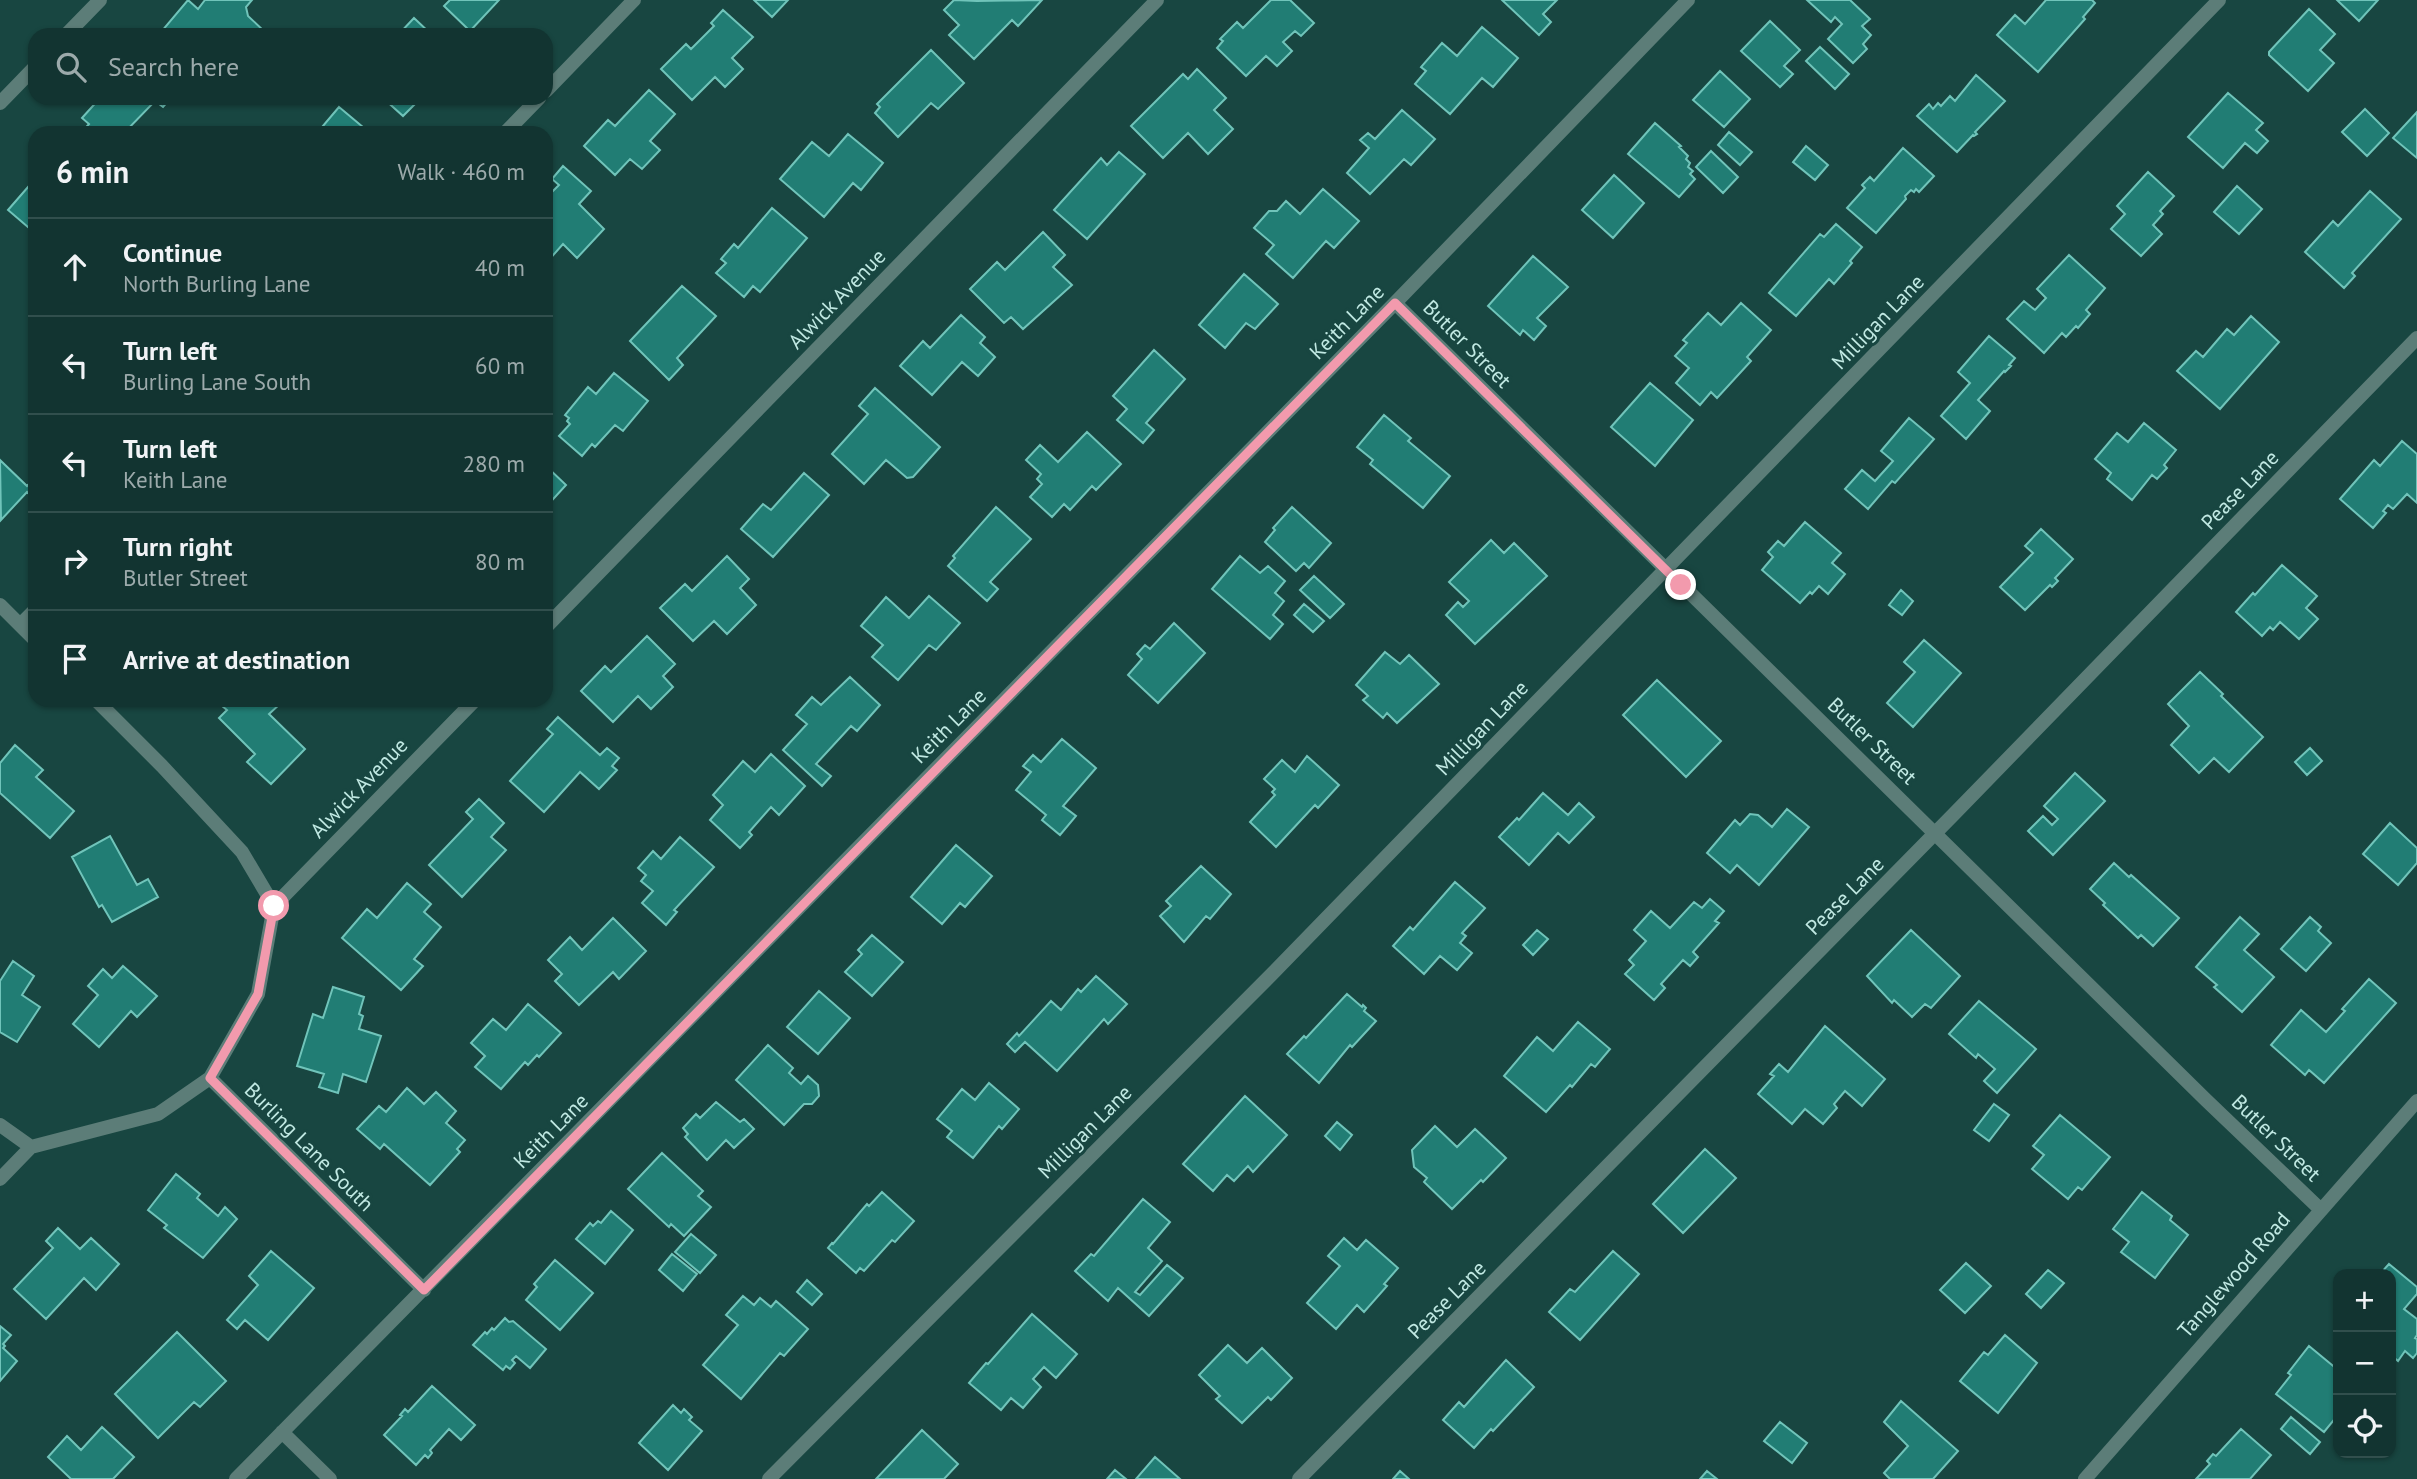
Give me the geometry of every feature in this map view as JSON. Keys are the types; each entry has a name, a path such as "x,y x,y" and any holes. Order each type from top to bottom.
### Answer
{"street":[{"path":"73,28 100,0"},
{"path":"553,84 634,0"},
{"name":"Alwick Avenue","path":"553,620 1157,0"},
{"name":"Keith Lane","path":"236,1479 1395,303 1688,0"},
{"name":"Milligan Lane","path":"769,1479 1261,985 2220,0"},
{"path":"0,103 28,74"},
{"path":"512,126 532,105"},
{"name":"Butler Street","path":"1395,303 2320,1209"},
{"name":"Pease Lane","path":"1299,1479 1936,833 2417,338"},
{"path":"0,605 28,633"},
{"path":"20,625 28,617"},
{"path":"0,1179 31,1147 158,1114 210,1078 258,994 274,906 242,852 103,707"},
{"name":"Alwick Avenue","path":"274,906 468,707"},
{"name":"Burling Lane South","path":"210,1078 424,1290"},
{"name":"Tanglewood Road","path":"2085,1479 2417,1101"},
{"path":"0,1125 31,1147"},
{"path":"282,1432 330,1479"}],"building":[{"path":"188,0 198,9 205,0 252,0 246,7 248,16 261,28 164,28"},
{"path":"450,0 499,0 473,28 467,28 444,6"},
{"path":"754,0 788,0 772,17"},
{"path":"954,0 1042,0 1018,26 1012,20 974,59 949,35 959,25 944,10"},
{"path":"1271,0 1290,0 1314,23 1301,36 1295,31 1283,42 1292,51 1277,66 1266,56 1246,76 1217,48 1223,41 1220,39 1237,22 1243,28"},
{"path":"1502,0 1557,0 1543,14 1551,22 1539,35"},
{"path":"1807,0 1850,0 1870,19 1862,26 1871,35 1863,44 1867,49 1853,63 1828,39 1842,24 1835,17 1831,22"},
{"path":"2046,0 2092,0 2095,3 2083,17 2085,19 2038,72 1997,35 2015,15 2025,24"},
{"path":"2337,0 2378,0 2359,21"},
{"path":"2309,9 2335,34 2320,50 2334,63 2308,91 2269,55 2269,52"},
{"path":"723,10 753,37 732,58 743,69 725,87 715,77 692,100 661,69 686,44 691,49 714,26 711,23"},
{"path":"414,18 425,28 405,28"},
{"path":"1770,21 1800,50 1784,66 1793,74 1780,87 1741,51"},
{"path":"1482,27 1518,58 1493,87 1482,78 1450,114 1415,84 1426,71 1421,67 1442,43 1457,56"},
{"path":"1820,47 1849,74 1835,89 1806,61"},
{"path":"931,50 964,83 938,109 931,103 898,137 875,113 880,107 877,104"},
{"path":"1197,69 1226,98 1214,110 1233,129 1208,154 1188,133 1163,158 1131,126 1183,74 1188,79"},
{"path":"1720,71 1750,99 1724,127 1693,100"},
{"path":"1976,75 2005,101 1975,132 1977,134 1957,152 1917,116 1929,104 1933,109 1938,103 1941,106 1950,96 1955,101"},
{"path":"649,90 675,114 650,141 660,150 642,169 630,159 615,175 584,146 608,120 615,126"},
{"path":"2228,93 2263,123 2256,130 2268,141 2257,153 2245,143 2223,168 2188,137"},
{"path":"94,105 151,105 131,126 87,126 89,124 82,118"},
{"path":"391,105 414,105 403,116"},
{"path":"339,107 362,126 323,126"},
{"path":"2365,109 2389,133 2367,156 2342,132"},
{"path":"1402,110 1435,139 1411,165 1404,159 1370,194 1347,173 1369,148 1360,140 1368,133 1375,139"},
{"path":"2417,112 2417,158 2393,138"},
{"path":"1655,123 1681,146 1679,147 1688,156 1688,167 1693,171 1690,174 1695,179 1679,197 1628,154"},
{"path":"1729,132 1752,152 1740,165 1718,145"},
{"path":"848,134 883,163 861,190 853,183 824,217 780,179 812,142 829,156"},
{"path":"1806,146 1828,165 1815,180 1793,162"},
{"path":"1903,148 1934,176 1919,192 1916,189 1914,192 1911,190 1876,233 1847,208 1865,188 1862,185 1870,177 1874,181"},
{"path":"1711,151 1738,177 1723,193 1696,167"},
{"path":"1119,152 1145,174 1087,239 1054,210 1101,158 1107,165"},
{"path":"563,166 591,191 579,204 604,229 577,258 563,244 553,255 553,191 559,185 553,178"},
{"path":"2148,172 2174,196 2160,211 2163,214 2153,225 2162,234 2141,256 2111,229 2125,214 2117,206"},
{"path":"1614,175 1644,203 1613,238 1582,210"},
{"path":"2237,186 2262,209 2239,234 2214,212"},
{"path":"28,187 28,227 8,210"},
{"path":"1323,189 1359,221 1334,248 1326,241 1293,278 1266,254 1274,245 1254,228 1269,211 1277,211 1286,201 1300,214"},
{"path":"2370,191 2401,219 2352,273 2355,276 2344,288 2305,252 2333,221 2338,226"},
{"path":"772,208 807,238 760,292 753,286 744,297 716,273 726,263 721,259 734,244 738,248"},
{"path":"1836,224 1862,247 1834,284 1829,279 1796,316 1769,293 1820,234 1824,237"},
{"path":"1043,232 1065,255 1053,267 1072,285 1023,329 1011,317 1004,323 970,289 997,262 1005,270"},
{"path":"2069,255 2105,288 2086,310 2090,314 2078,328 2076,326 2066,337 2062,333 2044,353 2007,319 2024,301 2035,310 2046,298 2037,289"},
{"path":"1533,256 1568,287 1537,318 1546,326 1534,340 1523,330 1520,335 1488,306"},
{"path":"1244,274 1278,304 1255,329 1246,323 1225,348 1199,325"},
{"path":"682,286 716,316 677,358 683,365 669,380 630,341"},
{"path":"1741,303 1771,330 1747,357 1751,361 1717,398 1711,392 1700,405 1676,383 1689,368 1675,356 1687,343 1683,340 1708,313 1721,325"},
{"path":"961,315 985,337 980,343 995,357 978,376 962,362 932,395 900,366 923,341 930,348"},
{"path":"2251,316 2279,342 2220,409 2177,371 2196,351 2203,357 2227,329 2234,335"},
{"path":"1989,336 2015,358 2009,365 2011,366 1978,400 1990,411 1966,439 1941,416 1970,383 1958,372"},
{"path":"1154,350 1185,379 1146,423 1154,430 1143,443 1117,420 1127,409 1113,396"},
{"path":"614,373 648,401 623,431 615,425 595,447 592,444 582,456 559,436 570,424 565,415 588,387 596,394"},
{"path":"1650,383 1693,420 1655,466 1611,427"},
{"path":"875,388 940,447 913,477 907,478 886,460 864,484 832,454 868,414 859,406"},
{"path":"1384,415 1411,438 1408,441 1450,476 1423,508 1370,464 1373,460 1357,447"},
{"path":"1909,418 1934,439 1868,509 1845,489 1862,470 1875,481 1893,461 1881,451"},
{"path":"2144,423 2176,450 2164,465 2167,468 2157,479 2152,475 2132,500 2107,479 2111,473 2095,459 2117,433 2128,442"},
{"path":"1087,432 1121,464 1096,490 1092,486 1070,510 1064,504 1052,517 1030,497 1042,484 1037,479 1041,474 1026,460 1040,445 1058,462"},
{"path":"2402,441 2417,454 2417,503 2407,494 2393,509 2388,505 2383,511 2386,513 2373,528 2340,499 2374,460 2380,466"},
{"path":"0,460 28,485 28,493 1,520"},
{"path":"553,473 566,485 553,499"},
{"path":"804,473 829,495 773,557 741,529 763,504 771,510"},
{"path":"996,507 1031,539 990,582 998,589 987,601 948,566 955,558 953,556"},
{"path":"1292,507 1331,543 1309,568 1304,563 1296,571 1265,542 1275,530 1273,528"},
{"path":"1805,522 1841,553 1832,563 1845,574 1828,594 1819,586 1800,603 1762,570 1773,557 1768,552 1778,541 1784,546"},
{"path":"2041,529 2073,559 2055,578 2058,581 2052,587 2050,585 2025,610 2000,587 2033,553 2025,546"},
{"path":"1491,540 1504,553 1514,543 1547,576 1475,644 1446,615 1458,602 1463,607 1469,601 1449,582"},
{"path":"727,556 749,579 740,588 756,605 727,634 714,621 693,641 660,608 685,584 692,591"},
{"path":"1240,556 1260,573 1268,566 1285,581 1275,593 1284,601 1273,615 1283,624 1270,639 1212,589"},
{"path":"2282,565 2317,596 2306,608 2318,619 2299,639 2280,622 2273,630 2270,627 2262,636 2236,612"},
{"path":"1314,576 1344,604 1330,618 1300,590"},
{"path":"1901,590 1913,601 1902,615 1889,605"},
{"path":"929,596 960,623 936,650 929,645 898,680 872,657 883,645 861,626 886,597 909,618"},
{"path":"1304,604 1324,621 1313,632 1294,615"},
{"path":"1174,623 1205,653 1158,703 1128,675 1142,659 1137,654 1145,645 1150,649"},
{"path":"647,636 675,664 663,676 673,687 651,709 638,696 613,722 581,691 605,666 611,672"},
{"path":"1924,640 1961,673 1913,727 1887,703 1915,672 1904,662"},
{"path":"1385,652 1400,664 1409,655 1439,684 1397,723 1387,713 1383,718 1363,700 1368,696 1356,685"},
{"path":"2200,672 2263,737 2229,772 2214,758 2199,773 2171,745 2189,726 2168,704"},
{"path":"850,677 880,705 857,731 851,726 816,764 831,776 822,786 783,750 807,724 796,715 812,697 821,705"},
{"path":"1657,680 1721,741 1686,777 1623,715"},
{"path":"223,707 277,707 269,714 305,749 271,784 247,762 255,754 219,718 227,710"},
{"path":"558,717 600,755 607,748 619,758 612,766 617,770 599,789 580,772 544,812 510,781 553,734 547,729"},
{"path":"1062,739 1096,768 1063,806 1076,816 1060,835 1042,820 1046,815 1016,790 1031,772 1023,766 1033,755 1041,762"},
{"path":"15,745 43,770 36,777 74,811 50,838 0,793 0,763"},
{"path":"2310,748 2322,761 2307,775 2295,762"},
{"path":"771,754 805,786 779,815 771,807 749,832 752,835 740,848 710,820 723,805 713,795 743,761 755,772"},
{"path":"1307,756 1339,785 1318,808 1315,805 1276,847 1250,822 1275,795 1272,792 1275,789 1264,779 1282,760 1295,772"},
{"path":"2075,773 2105,801 2053,855 2028,831 2043,816 2052,825 2058,819 2044,806"},
{"path":"1543,793 1568,815 1579,803 1594,817 1569,843 1558,833 1529,865 1499,837 1517,818 1519,820"},
{"path":"479,799 504,823 491,837 506,850 462,897 429,865 473,819 466,812"},
{"path":"1787,809 1809,827 1759,885 1737,865 1730,873 1707,853 1735,820 1740,825 1750,814 1758,815 1772,827"},
{"path":"2390,823 2417,848 2417,863 2398,885 2363,854"},
{"path":"110,836 137,885 148,879 158,897 112,922 102,905 99,907 72,857"},
{"path":"680,837 714,867 674,910 677,912 666,925 642,903 653,891 641,881 646,875 638,868 653,851 661,859"},
{"path":"956,845 992,876 965,907 960,903 942,924 911,897"},
{"path":"2114,863 2179,918 2153,946 2141,935 2138,938 2090,889"},
{"path":"1201,866 1231,894 1210,919 1206,916 1184,942 1160,916 1171,906 1166,901"},
{"path":"1455,882 1485,908 1462,933 1466,936 1460,943 1472,953 1457,970 1440,956 1424,974 1393,946 1410,927 1413,930"},
{"path":"407,883 431,904 424,912 441,927 414,959 423,966 401,990 342,938 367,909 377,918"},
{"path":"1710,899 1724,911 1715,921 1719,923 1693,952 1698,957 1690,966 1683,960 1661,984 1665,988 1654,1000 1625,974 1634,965 1629,960 1646,941 1634,930 1651,911 1670,928 1694,902 1702,908"},
{"path":"2240,917 2259,934 2244,950 2274,977 2242,1012 2196,967"},
{"path":"2310,917 2321,927 2318,931 2331,943 2306,971 2281,949"},
{"path":"613,918 646,951 619,979 613,972 579,1005 555,981 562,974 548,960 570,937 582,950"},
{"path":"1537,930 1548,939 1533,955 1523,945"},
{"path":"1911,930 1960,976 1931,1008 1925,1004 1912,1017 1894,1000 1892,1003 1867,976"},
{"path":"872,935 903,962 872,996 845,972 862,954 858,950"},
{"path":"13,961 34,976 22,995 40,1007 17,1042 0,1032 0,981"},
{"path":"123,966 157,996 137,1017 131,1011 99,1047 73,1024 98,995 88,986 103,969 112,978"},
{"path":"1096,976 1127,1004 1108,1024 1104,1019 1057,1071 1025,1042 1015,1052 1007,1044 1017,1033 1019,1036 1051,1001 1061,1010 1078,989 1081,992"},
{"path":"2369,979 2396,1003 2324,1083 2309,1070 2305,1075 2271,1045 2301,1010 2326,1032"},
{"path":"333,987 364,997 359,1014 363,1016 359,1029 381,1036 366,1082 343,1074 338,1093 319,1087 324,1074 297,1066 313,1014 323,1018"},
{"path":"819,991 850,1018 818,1054 787,1027"},
{"path":"1347,994 1362,1007 1363,1005 1366,1008 1364,1011 1376,1021 1352,1047 1350,1045 1319,1083 1287,1054 1304,1036 1306,1038"},
{"path":"1979,1001 2036,1049 1997,1093 1984,1081 1995,1069 1978,1054 1976,1058 1949,1034"},
{"path":"528,1004 561,1033 539,1057 537,1055 528,1065 525,1062 501,1089 475,1067 485,1056 471,1043 493,1019 506,1030"},
{"path":"1578,1022 1610,1049 1595,1067 1591,1064 1546,1112 1504,1076 1537,1037 1553,1051"},
{"path":"1825,1026 1885,1079 1862,1106 1845,1091 1834,1104 1837,1108 1823,1124 1805,1109 1792,1124 1758,1094 1774,1076 1770,1074 1779,1064 1788,1072"},
{"path":"768,1045 793,1068 789,1073 801,1084 808,1076 818,1085 819,1096 812,1104 804,1104 784,1125 736,1080"},
{"path":"989,1083 1019,1109 1002,1129 999,1126 973,1158 947,1137 952,1131 937,1119 962,1089 975,1100"},
{"path":"407,1088 424,1104 436,1092 456,1111 446,1123 465,1140 457,1149 460,1152 430,1185 384,1144 380,1149 357,1129 379,1106 386,1112"},
{"path":"1245,1096 1287,1135 1253,1172 1248,1166 1234,1181 1227,1175 1213,1191 1183,1164"},
{"path":"716,1102 740,1122 744,1119 754,1129 734,1148 726,1140 707,1160 685,1137 688,1134 683,1128 696,1114 700,1118"},
{"path":"1994,1104 2009,1115 1989,1141 1974,1130"},
{"path":"2060,1115 2110,1157 2082,1190 2078,1187 2068,1199 2032,1169 2044,1155 2033,1146"},
{"path":"1337,1122 1352,1135 1340,1150 1325,1136"},
{"path":"1435,1126 1457,1147 1475,1129 1506,1158 1452,1209 1424,1182 1427,1178 1414,1167 1412,1150"},
{"path":"1705,1149 1736,1178 1683,1233 1653,1204"},
{"path":"662,1153 703,1191 698,1196 711,1207 684,1236 671,1224 669,1227 628,1189"},
{"path":"176,1174 200,1194 197,1198 218,1216 225,1207 237,1219 203,1258 164,1228 167,1225 148,1210"},
{"path":"882,1192 914,1221 895,1242 892,1240 864,1271 860,1268 856,1273 828,1248 867,1204 869,1206"},
{"path":"2142,1192 2172,1216 2170,1220 2188,1235 2155,1278 2121,1252 2129,1242 2113,1229"},
{"path":"1143,1199 1170,1222 1148,1248 1162,1261 1135,1292 1140,1295 1167,1265 1183,1278 1149,1316 1118,1288 1108,1301 1075,1271 1091,1254 1094,1256"},
{"path":"611,1211 633,1230 605,1264 576,1239 590,1223 593,1226 598,1221 601,1223"},
{"path":"58,1228 80,1249 91,1238 119,1264 96,1290 84,1278 46,1319 14,1289 53,1248 46,1241"},
{"path":"691,1234 716,1255 700,1273 675,1252"},
{"path":"1344,1238 1357,1250 1366,1240 1398,1268 1384,1284 1387,1286 1364,1312 1357,1305 1336,1329 1307,1303 1340,1266 1328,1256"},
{"path":"271,1251 314,1288 268,1340 245,1320 237,1329 227,1320 258,1285 249,1276"},
{"path":"1613,1251 1639,1274 1580,1340 1549,1312 1570,1289 1575,1292"},
{"path":"672,1254 697,1274 683,1291 659,1270"},
{"path":"555,1260 593,1293 560,1330 526,1300 537,1287 534,1284"},
{"path":"1966,1263 1991,1286 1965,1313 1940,1290"},
{"path":"2048,1270 2064,1283 2041,1308 2026,1294"},
{"path":"2396,1270 2417,1287 2417,1294 2404,1309 2417,1319 2417,1353 2413,1358 2405,1351 2398,1361"},
{"path":"807,1280 822,1294 812,1305 797,1292"},
{"path":"743,1296 754,1305 760,1298 771,1307 776,1301 808,1329 784,1356 780,1353 741,1399 703,1365 738,1325 726,1315"},
{"path":"1032,1314 1077,1354 1056,1378 1044,1367 1033,1379 1041,1387 1023,1408 1011,1398 1001,1410 969,1383"},
{"path":"505,1318 509,1322 513,1321 546,1349 530,1368 516,1356 510,1369 506,1366 503,1370 473,1345 485,1332 487,1334 492,1328 494,1330"},
{"path":"0,1326 11,1335 3,1348 17,1361 0,1381"},
{"path":"177,1332 226,1381 200,1407 194,1402 158,1438 115,1394"},
{"path":"2005,1335 2037,1363 1998,1413 1960,1381 1984,1352 1988,1355"},
{"path":"1228,1345 1247,1363 1262,1348 1292,1378 1271,1400 1268,1397 1242,1423 1216,1399 1220,1396 1199,1375"},
{"path":"2309,1346 2333,1366 2333,1421 2324,1432 2276,1394 2291,1375 2288,1373"},
{"path":"1506,1360 1534,1387 1474,1448 1443,1420 1459,1402 1464,1407"},
{"path":"432,1386 475,1425 461,1440 449,1429 430,1450 432,1453 428,1458 425,1455 416,1465 384,1435 405,1409 408,1412"},
{"path":"1901,1401 1958,1451 1933,1479 1890,1479 1884,1473 1908,1446 1884,1422"},
{"path":"673,1405 681,1413 684,1409 692,1417 689,1420 702,1431 668,1470 639,1443"},
{"path":"2291,1417 2320,1442 2310,1454 2281,1429"},
{"path":"1780,1422 1807,1443 1792,1463 1764,1441"},
{"path":"102,1427 134,1457 113,1479 71,1479 48,1457 67,1436 81,1450"},
{"path":"2241,1429 2271,1455 2250,1479 2196,1479 2210,1464 2207,1461 2213,1454 2216,1456"},
{"path":"922,1430 958,1464 944,1479 876,1479"},
{"path":"1155,1457 1180,1479 1136,1479"},
{"path":"1115,1470 1126,1479 1107,1479"},
{"path":"1400,1471 1409,1479 1393,1479"},
{"path":"1707,1471 1717,1479 1700,1479"}],"route":[{"path":"274,906 258,994 210,1078 424,1290 1395,303 1681,585"}]}
